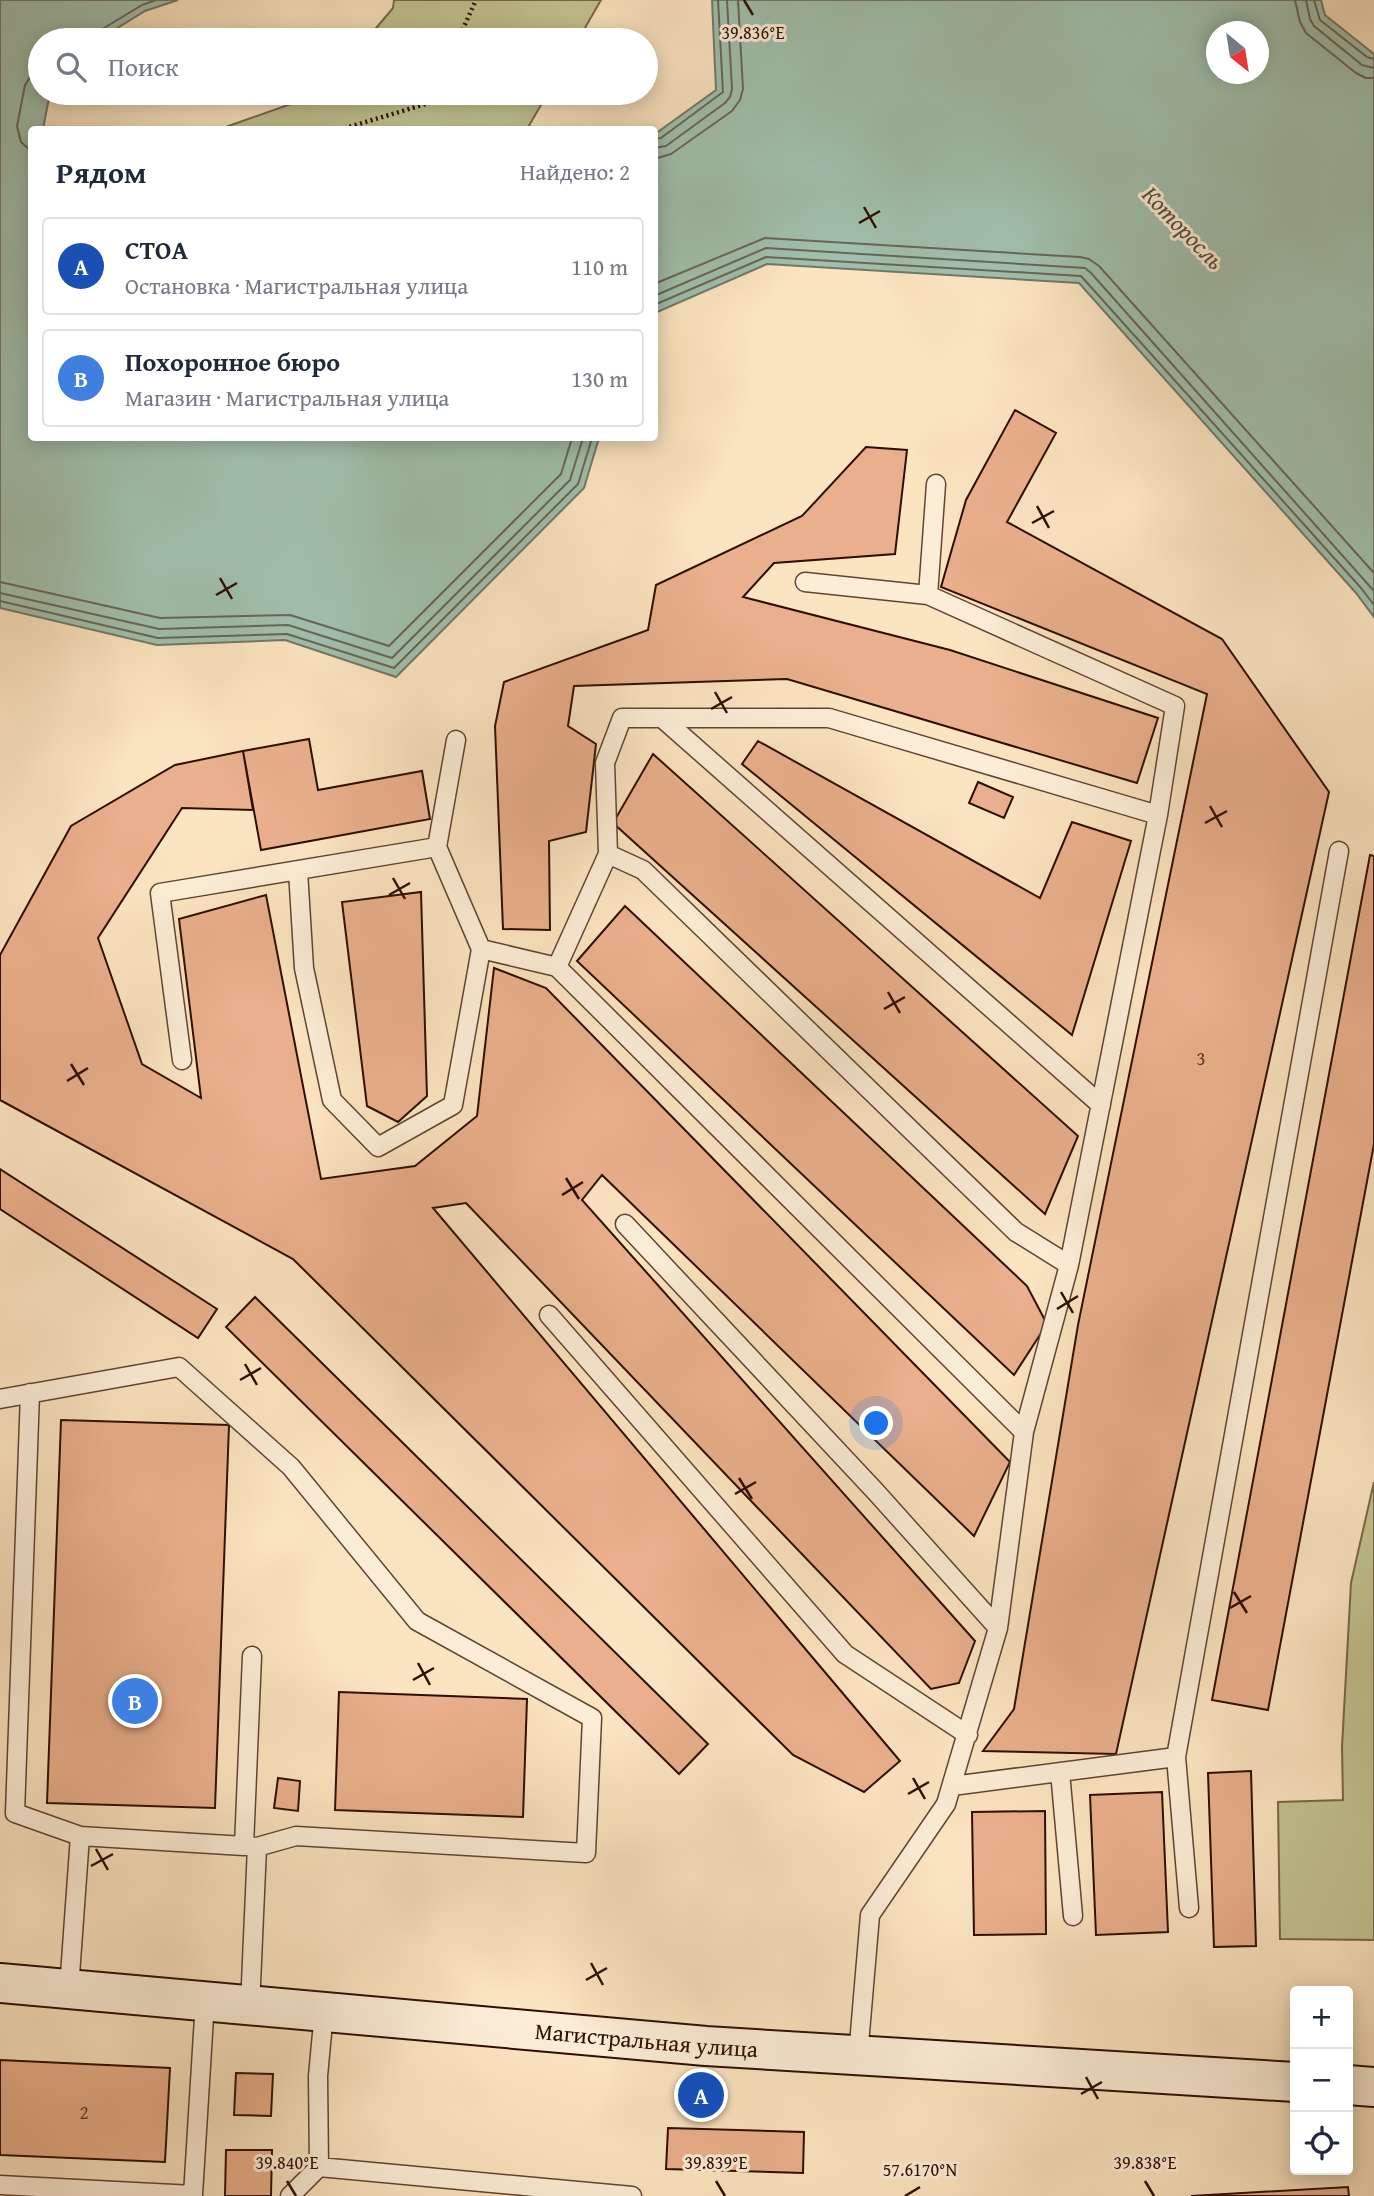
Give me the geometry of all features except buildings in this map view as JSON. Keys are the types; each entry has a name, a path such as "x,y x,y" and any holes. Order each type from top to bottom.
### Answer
{"main road":[{"name":"Магистральная улица","path":"0,1983 706,2046 1290,2082"},
{"path":"1353,2085 1374,2087"}],"lane":[{"path":"928,595 936,484"},
{"path":"806,582 928,595 1175,706 1158,815 1069,1265 1024,1432 999,1628 946,1804 870,1915 859,2056"},
{"path":"557,967 608,854 605,763 622,718 829,718 1158,815"},
{"path":"662,718 1101,1105"},
{"path":"298,871 304,968 332,1100 377,1147 453,1105 481,949 437,847 456,740"},
{"path":"182,1060 160,894 437,847"},
{"path":"1189,1909 1176,1757 1339,851"},
{"path":"608,854 643,870 1016,1232 1069,1265"},
{"path":"481,949 557,967 1024,1432"},
{"path":"625,1224 999,1628"},
{"path":"549,1315 845,1654 968,1735"},
{"path":"0,1399 179,1367 291,1467 417,1620 592,1718 586,1853 296,1836 250,1847 80,1836 15,1813 30,1394"},
{"path":"250,2006 251,1656"},
{"path":"952,1786 1176,1757"},
{"path":"1060,1772 1073,1916"},
{"path":"69,1989 80,1836"},
{"path":"0,2185 193,2195 205,2001"},
{"path":"290,2196 319,2167 318,2076 324,2012"},
{"path":"319,2167 632,2196"}],"path":[{"path":"463,28 476,0"},
{"path":"353,126 422,105"}],"green space":[{"path":"394,0 601,0 585,28 376,28 393,8"},
{"path":"288,105 541,105 529,126 228,126"},
{"path":"1374,1482 1374,1940 1280,1939 1278,1802 1343,1800 1342,1747 1351,1583"}],"water":[{"path":"0,0 178,0 145,11 117,28 28,28 28,105 48,105 44,126 28,126 28,441 598,441 584,488 396,677 285,640 157,645 0,608"},
{"name":"Которосль","path":"712,0 1321,0 1325,15 1374,54 1374,617 1356,593 1079,283 767,264 658,312 658,132 716,90"}],"place":[{"name":"Похоронное бюро","path":"135,1701"},
{"name":"СТОА","path":"701,2095"}]}
